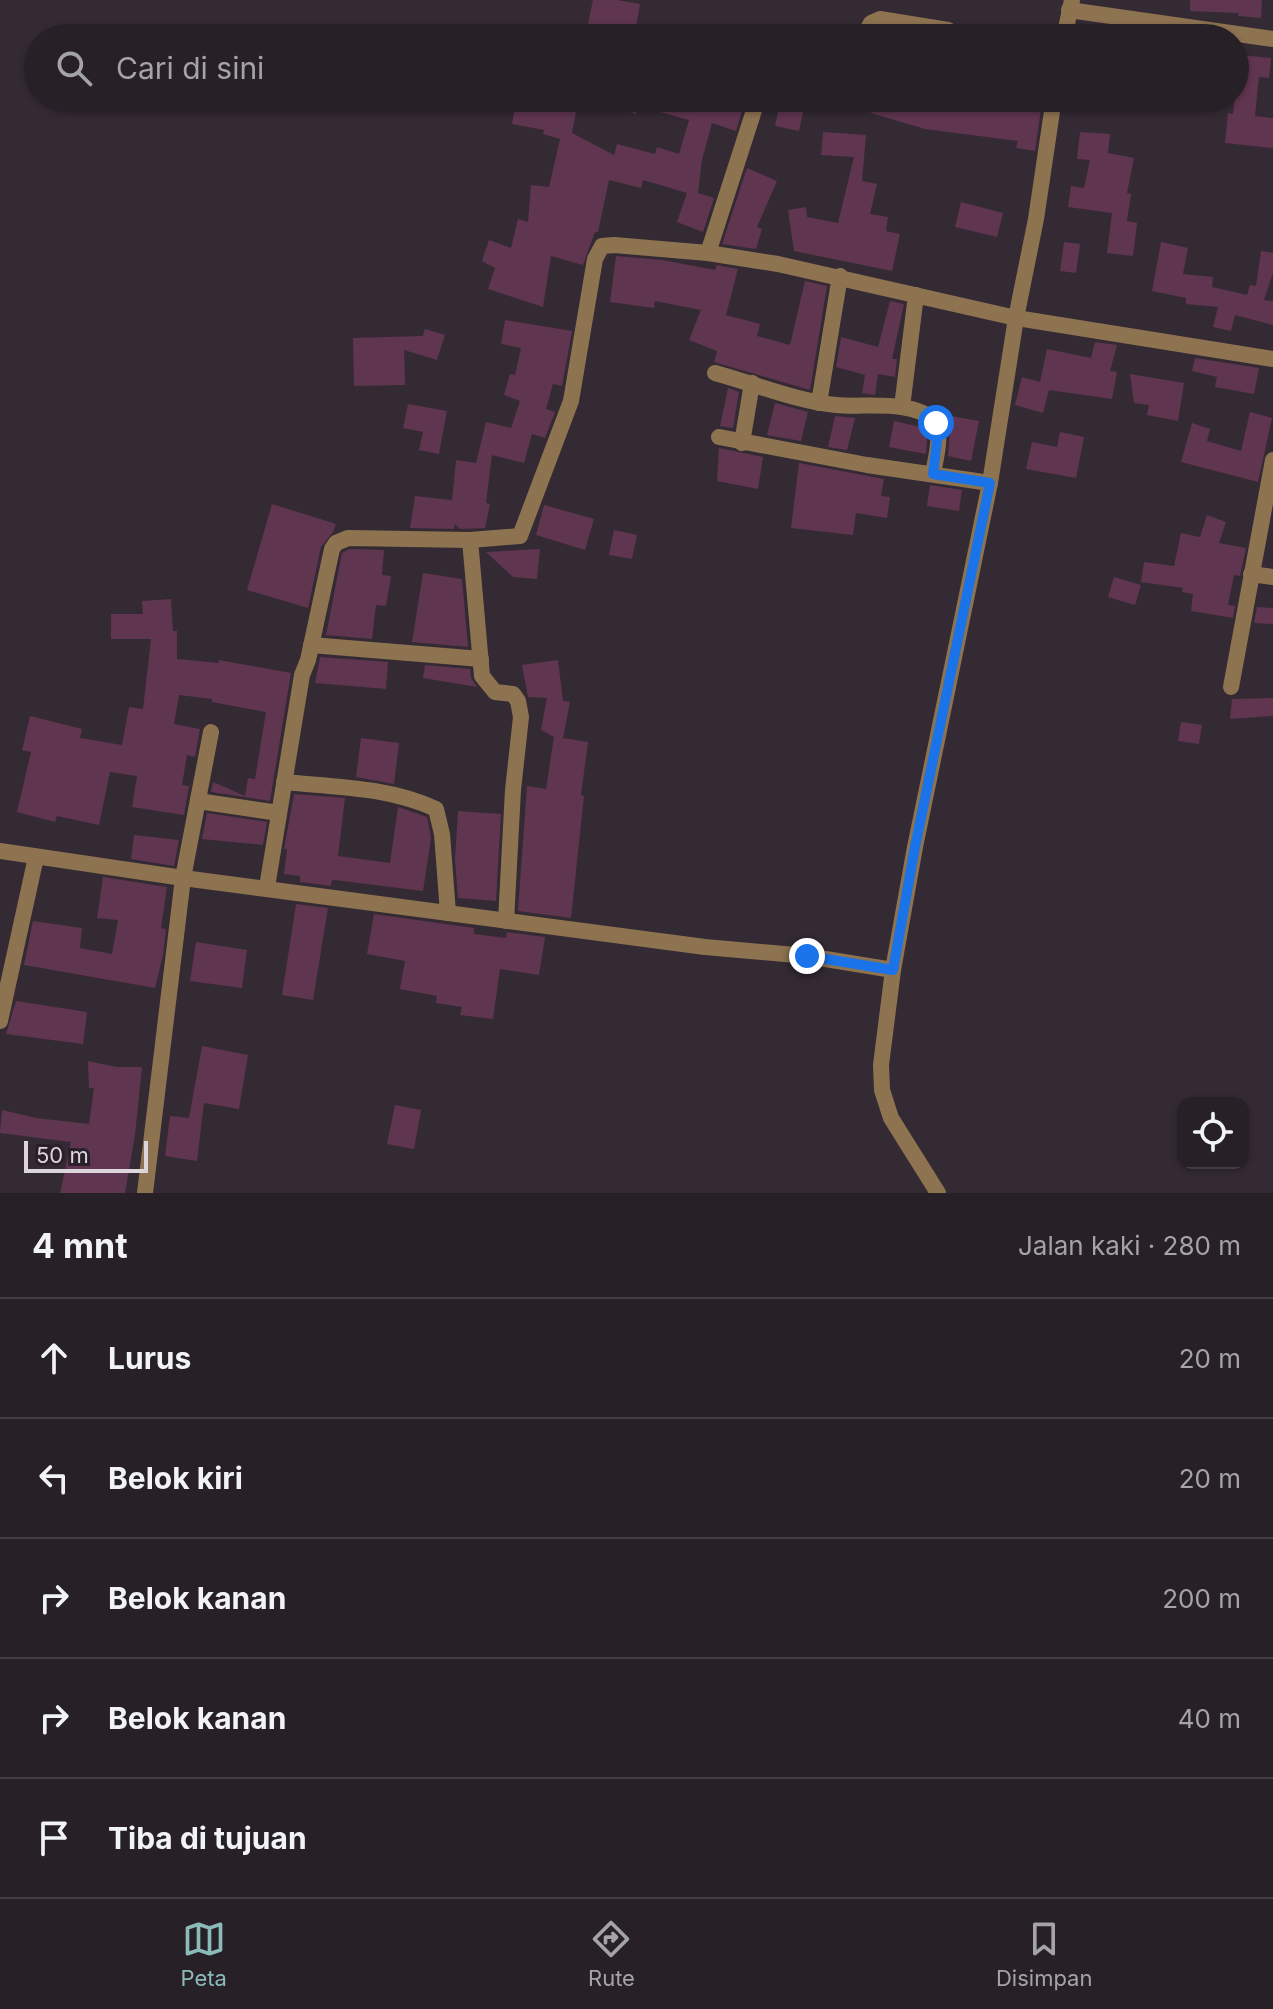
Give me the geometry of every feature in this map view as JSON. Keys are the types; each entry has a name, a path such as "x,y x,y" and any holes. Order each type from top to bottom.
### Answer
{"street":[{"path":"1071,5 1184,24"},
{"path":"870,24 880,19 911,24"},
{"path":"1249,35 1273,39"},
{"path":"708,253 753,112"},
{"path":"938,1193 891,1118 882,1090 881,1065 893,970 915,847 990,483 1052,112"},
{"path":"267,887 302,675 332,549 340,540 470,540 520,536 571,401 597,252 602,246 708,253 840,276 1016,318 1273,359"},
{"path":"819,403 840,276"},
{"path":"902,407 916,295"},
{"path":"715,373 819,403 902,407 925,414 936,423 938,433 933,474"},
{"path":"742,443 752,383"},
{"path":"719,437 990,483"},
{"path":"1231,687 1273,460"},
{"path":"470,540 482,676 495,692 513,694 518,701 521,717 513,790 506,921"},
{"path":"1251,574 1273,577"},
{"path":"311,645 481,659"},
{"path":"145,1193 183,878 211,732"},
{"path":"284,782 383,791 417,800 436,809 442,834 448,913"},
{"path":"198,801 279,813"},
{"path":"0,851 183,878 705,947 807,956 893,970"},
{"path":"0,1021 36,857"}],"building":[{"path":"593,0 640,4 636,24 588,24"},
{"path":"1190,0 1262,0 1261,18 1238,16 1239,13 1190,11"},
{"path":"1249,56 1271,58 1269,78 1259,77 1255,116 1273,118 1273,148 1225,143 1228,113 1249,112"},
{"path":"514,112 576,112 572,133 614,155 617,144 655,154 657,147 679,154 689,120 660,112 742,112 736,131 712,123 702,160 698,193 714,198 703,232 677,222 687,193 643,180 641,188 609,180 598,232 595,232 583,265 551,256 543,307 488,289 495,268 482,261 489,240 511,248 518,219 528,222 531,185 549,187 560,139 543,134 544,130 512,124"},
{"path":"778,112 803,112 799,131 775,126"},
{"path":"1041,112 1035,151 1016,148 1018,141 925,129 871,113"},
{"path":"823,132 866,135 862,181 877,184 870,214 888,217 886,231 900,234 892,271 794,251 788,210 806,207 807,217 838,223 854,157 821,155"},
{"path":"1080,132 1110,134 1108,153 1134,158 1127,193 1131,194 1127,221 1137,223 1133,256 1107,253 1112,213 1068,207 1071,186 1084,188 1090,160 1077,159"},
{"path":"747,168 777,181 757,227 762,229 756,249 722,244"},
{"path":"961,202 1003,213 997,237 955,227"},
{"path":"1064,242 1080,244 1076,273 1060,271"},
{"path":"1161,242 1188,248 1183,274 1213,277 1212,287 1247,295 1250,285 1256,286 1261,251 1273,253 1273,273 1264,300 1273,301 1273,325 1235,315 1231,331 1213,327 1218,307 1186,304 1186,298 1152,291"},
{"path":"616,256 662,260 715,270 717,265 738,269 726,315 760,324 757,336 790,345 805,281 827,286 810,390 714,362 717,351 689,340 701,310 655,301 654,308 610,302"},
{"path":"890,301 904,304 892,359 897,359 895,377 878,374 875,395 862,393 865,375 836,367 841,337 878,347"},
{"path":"505,320 572,331 562,386 553,384 546,409 555,412 545,438 532,434 524,463 492,455 486,503 490,504 485,528 460,529 455,524 454,529 410,528 415,496 452,500 456,460 476,463 486,422 511,428 520,401 504,395 510,374 515,375 521,348 501,344"},
{"path":"425,329 445,335 437,360 404,350 405,385 354,386 353,338 423,336"},
{"path":"1095,342 1117,345 1110,371 1117,372 1112,399 1049,390 1043,413 1015,405 1022,377 1040,382 1047,349 1091,358"},
{"path":"1195,358 1259,368 1254,394 1215,387 1217,377 1192,371"},
{"path":"1130,374 1184,383 1178,421 1147,415 1149,405 1134,403"},
{"path":"728,388 739,392 733,428 720,426"},
{"path":"775,403 808,412 801,441 767,435"},
{"path":"408,404 447,411 439,454 419,450 423,432 403,428"},
{"path":"1250,412 1272,418 1258,482 1181,462 1192,423 1210,429 1207,441 1241,451"},
{"path":"835,416 855,418 847,450 828,447"},
{"path":"951,416 979,421 971,461 948,456"},
{"path":"894,421 925,428 926,454 889,447"},
{"path":"1060,432 1084,437 1076,478 1026,469 1032,442 1057,447"},
{"path":"719,448 763,457 758,489 717,481"},
{"path":"799,463 884,479 881,496 890,497 887,518 856,513 853,535 791,528"},
{"path":"930,485 962,490 959,511 927,506"},
{"path":"272,504 336,524 321,547 308,608 247,590"},
{"path":"544,505 594,519 585,550 536,535"},
{"path":"1207,515 1226,522 1219,543 1246,548 1240,576 1234,575 1228,605 1235,606 1233,618 1191,611 1193,594 1182,592 1183,588 1141,582 1144,562 1174,566 1181,533 1200,537"},
{"path":"614,530 637,535 632,559 609,555"},
{"path":"350,549 384,550 382,575 391,576 386,606 376,605 372,639 326,635 342,553"},
{"path":"540,549 537,579 513,577 486,552"},
{"path":"423,573 462,579 468,647 412,642"},
{"path":"1114,577 1141,585 1135,605 1108,597"},
{"path":"171,599 173,631 177,631 177,659 219,663 219,660 291,673 270,801 211,792 213,782 245,796 248,778 255,779 266,712 212,702 212,699 179,695 174,724 200,729 195,757 187,755 182,785 189,786 184,815 132,807 137,776 110,772 99,825 57,816 55,822 17,812 31,752 22,750 30,716 82,729 80,738 122,745 129,707 143,709 151,639 111,639 111,614 143,614 142,601"},
{"path":"1257,607 1273,608 1273,624 1254,623"},
{"path":"320,657 388,662 386,689 315,683"},
{"path":"558,660 563,701 570,702 563,738 588,742 571,918 518,911 527,786 546,789 554,737 541,730 547,698 528,697 522,665"},
{"path":"425,665 470,669 477,687 423,678"},
{"path":"1273,698 1273,716 1230,719 1232,699"},
{"path":"1181,722 1202,725 1199,744 1178,741"},
{"path":"361,738 399,743 394,784 356,777"},
{"path":"294,794 345,798 338,856 390,863 398,807 427,817 431,838 423,891 335,880 332,880 331,886 300,882 300,876 284,874 287,849 284,849"},
{"path":"458,811 501,814 496,901 458,898 455,859"},
{"path":"207,813 267,822 263,845 202,839"},
{"path":"134,835 179,840 174,866 131,859"},
{"path":"103,877 167,887 161,928 166,929 163,955 155,988 24,965 33,921 82,928 80,948 112,954 118,920 97,918"},
{"path":"296,904 328,908 313,1000 282,995"},
{"path":"374,914 474,928 474,934 506,938 507,932 545,937 539,975 500,969 493,1019 460,1015 462,1007 436,1003 437,996 400,989 405,961 367,954"},
{"path":"196,942 247,950 242,988 190,981"},
{"path":"16,1001 87,1012 83,1044 6,1034"},
{"path":"202,1046 248,1055 239,1109 204,1103 197,1161 165,1156 170,1116 189,1118"},
{"path":"88,1061 117,1067 142,1067 125,1193 60,1193 71,1142 0,1133 2,1110 36,1118 89,1124 94,1088 89,1088"},
{"path":"395,1105 421,1110 414,1149 387,1144"}],"route":[{"path":"807,956 893,970 915,847 990,483 933,474 938,433 936,423"}]}
